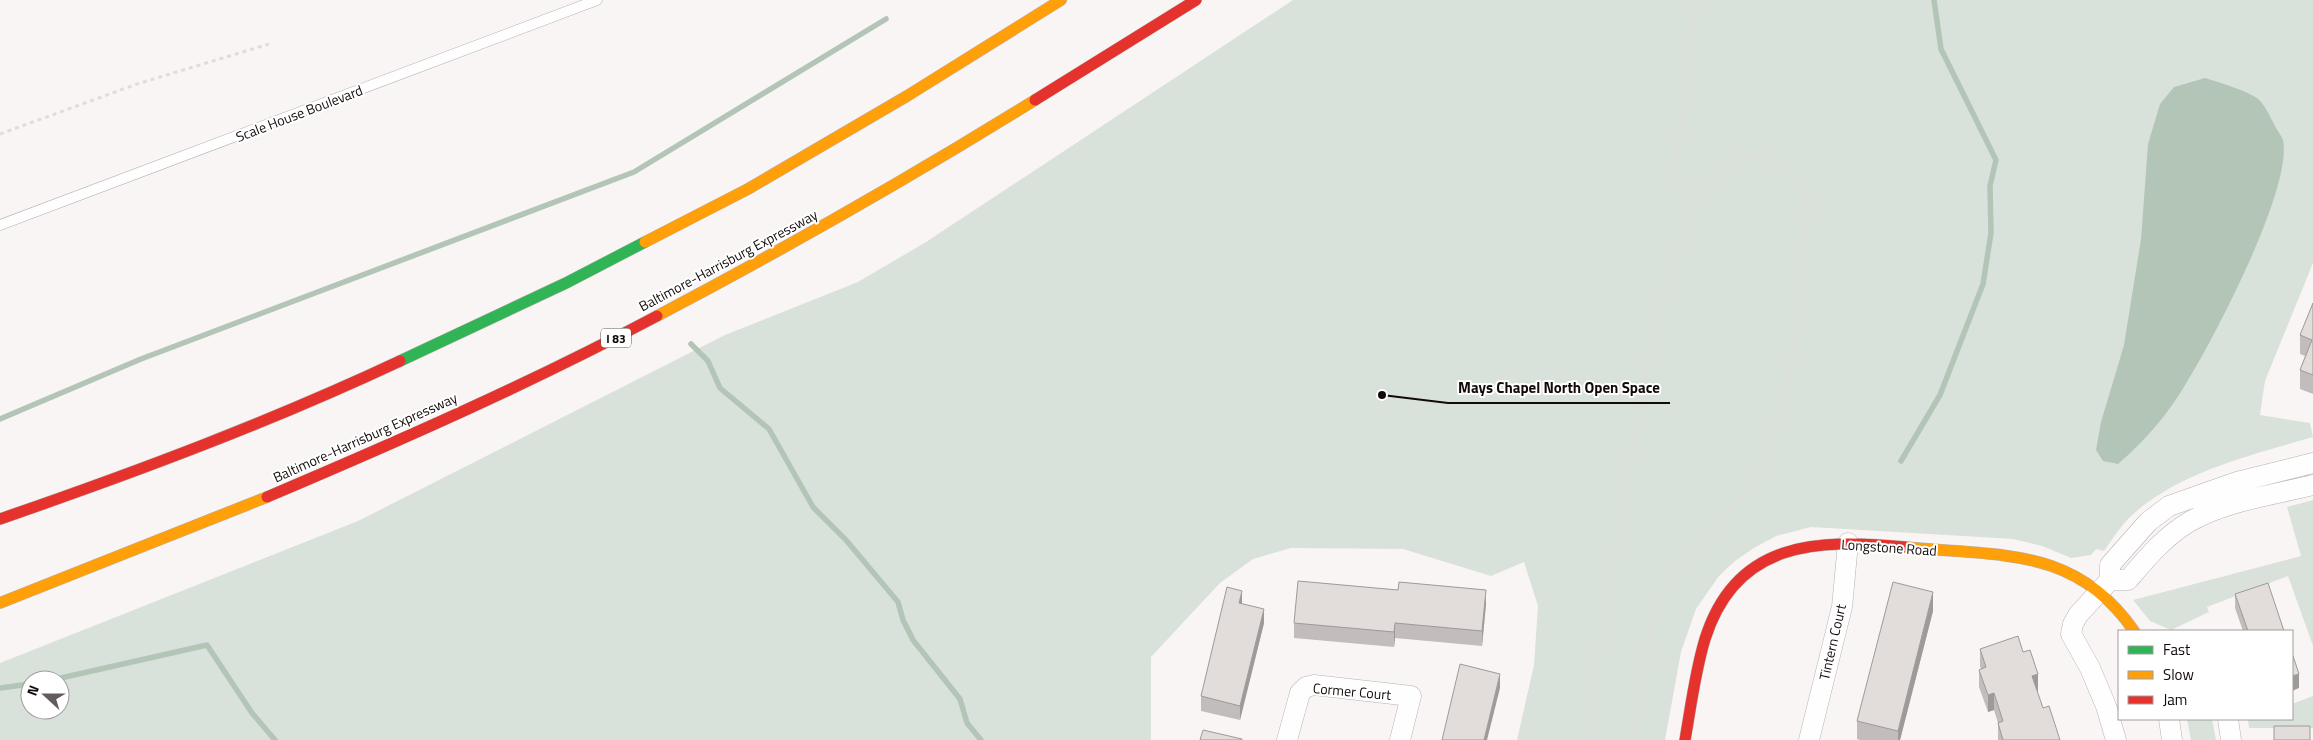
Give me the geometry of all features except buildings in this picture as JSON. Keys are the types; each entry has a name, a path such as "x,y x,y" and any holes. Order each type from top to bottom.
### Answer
{"main road":[{"path":"0,519 115,479 237,432 359,380 566,283 748,189 907,96 1061,0"},
{"name":"Baltimore-Harrisburg Expressway","path":"0,602 264,498 376,450 599,347 779,252 937,161 1196,0"},
{"name":"Longstone Road","path":"1686,740 1702,652 1710,627 1723,600 1738,580 1756,565 1780,552 1806,545 1848,543 2015,557 2042,562 2061,567 2105,586 2133,630"}],"street":[{"path":"2116,740 2096,683 2072,634 2073,624 2078,615 2105,586 2110,565 2148,522 2169,506 2237,482 2313,463"},
{"path":"2105,586 2128,580 2158,546 2188,522 2241,502 2313,485"},
{"name":"Tintern Court","path":"1809,740 1842,608 1848,543"},
{"name":"Cormer Court","path":"1287,740 1300,693 1306,687 1314,685 1411,696 1400,740"},
{"path":"2169,720 2172,740"},
{"path":"2228,720 2231,740"}],"lane":[{"name":"Scale House Boulevard","path":"0,225 597,0"}],"path":[{"path":"1695,207 1675,173 1696,0"},
{"path":"0,134 137,84 269,44"},
{"path":"1584,740 1656,319 1674,257 1695,207 1708,183 1720,170 1741,158 1758,157 1782,165 1807,200 1808,218 1791,368 1764,461 1743,496 1687,559 1658,600 1650,626 1646,676 1635,717 1632,740"},
{"path":"2124,615 2158,600 2191,591 2256,581 2300,568 2313,571"}],"shaded area":[{"path":"1293,0 2313,0 2313,263 2265,381 2260,415 2310,423 2313,437 2241,458 2169,488 2129,518 2104,551 2096,549 2091,555 2071,558 2042,546 2013,539 1811,527 1776,536 1735,561 1719,576 1696,609 1681,652 1665,740 1517,740 1534,665 1538,606 1524,562 1491,576 1403,549 1291,548 1253,559 1220,583 1151,657 1151,740 0,740 0,663 358,521 725,335 858,282 926,242"},
{"path":"2205,78 2250,94 2260,101 2266,109 2283,140 2283,163 2276,193 2248,265 2213,336 2177,397 2145,438 2118,464 2103,461 2096,450 2101,422 2124,345 2141,239 2148,144 2160,104 2174,87"},
{"path":"2313,500 2313,646 2288,576 2207,607 2209,612 2171,630 2150,621 2133,600 2301,556 2287,507"},
{"path":"2313,696 2313,728 2249,728 2248,720 2293,720 2293,704"},
{"path":"2187,720 2212,720 2216,740 2191,740"}],"waterway":[{"path":"1901,461 1940,395 1983,284 1991,233 1990,186 1996,160 1941,49 1934,0"},
{"path":"0,419 141,359 634,172 886,19"},
{"path":"691,344 708,361 720,388 769,429 813,507 846,540 898,602 903,620 913,640 960,699 967,723 981,740"},
{"path":"70,676 207,645 252,713 275,740"},
{"path":"0,688 20,685"}],"traffic: fast":[{"path":"400,361 566,283 645,242"}],"traffic: slow":[{"path":"645,242 748,189 907,96 1061,0"},
{"path":"657,316 848,211 942,157 1035,100"},
{"path":"0,603 267,497"},
{"path":"1905,547 2003,555 2032,560 2060,569 2086,583 2111,603 2133,630"}],"traffic: jam":[{"path":"1035,100 1196,0"},
{"path":"267,497 464,411 561,365 657,316"},
{"path":"0,519 202,445 302,405 400,361"},
{"path":"1685,740 1696,676 1705,639 1719,606 1737,582 1759,564 1784,553 1812,546 1841,544 1905,547"}],"place":[{"name":"Mays Chapel North Open Space","path":"1382,395"}]}
